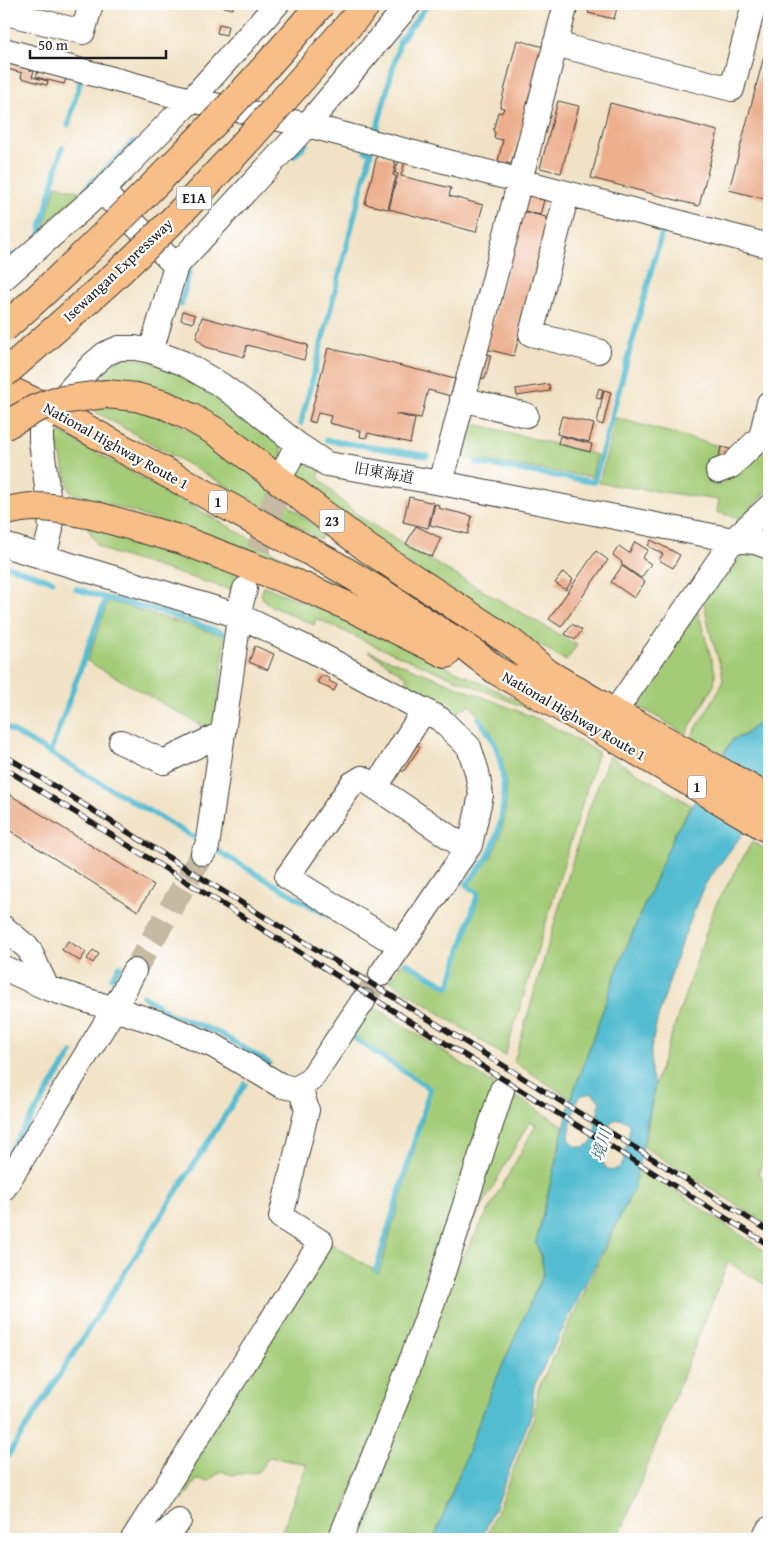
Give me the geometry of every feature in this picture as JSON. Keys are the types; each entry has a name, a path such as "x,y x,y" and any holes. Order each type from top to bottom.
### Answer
{"highway":[{"name":"E1A","path":"4,328 87,252 208,132 321,4"},
{"name":"Isewangan Expressway","path":"4,374 124,266 192,201 251,137 367,4"},
{"name":"National Highway Route 1","path":"4,388 52,410 333,564 467,648 498,671 769,799"},
{"name":"23","path":"4,426 55,401 106,394 136,397 165,405 190,416 218,433 367,548 512,643 547,673"},
{"path":"4,512 16,508 38,506 93,515 182,540 302,586 449,655 498,671"},
{"name":"National Highway Route 1","path":"384,595 444,622 535,672 547,673 614,713 631,734 769,829"}],"street":[{"path":"91,4 83,32 15,9 4,50 191,100 307,125 518,182 769,246"},
{"path":"151,351 176,266 307,125 409,4"},
{"path":"441,483 566,4"},
{"path":"556,44 732,89 754,4"},
{"path":"4,278 102,191 191,100 274,5"},
{"path":"102,191 176,266"},
{"path":"567,194 531,334 598,350"},
{"name":"旧東海道","path":"44,557 50,529 48,487 40,441 41,426 52,410 92,365 106,354 119,348 151,351 184,363 221,385 297,444 327,464 751,539"},
{"path":"462,399 526,415"},
{"path":"718,470 731,466 761,437 769,403"},
{"path":"286,467 297,444"},
{"path":"751,539 769,498"},
{"path":"614,713 751,539 769,506"},
{"path":"4,545 240,616 313,651 440,719 469,747 477,772 481,795 470,845 381,974"},
{"path":"203,853 207,847 245,588"},
{"path":"376,787 424,710"},
{"path":"121,742 164,762 224,733"},
{"path":"385,937 287,877 352,784 362,778 467,849"},
{"path":"4,928 29,950 47,988"},
{"path":"4,968 47,988 159,1023 214,1046 280,1085 291,1089 300,1087 311,1079 363,1001"},
{"path":"4,1188 115,1008 134,971"},
{"path":"133,1539 321,1242 280,1218 307,1110 300,1087"},
{"path":"340,1539 400,1391 438,1288 502,1090"},
{"path":"159,1539 179,1521"},
{"path":"763,1539 769,1529"}],"green space":[{"path":"56,185 81,192 44,227"},
{"path":"126,356 183,371 280,441 282,455 278,464 129,383 97,380 115,362"},
{"path":"97,407 130,408 171,421 208,440 324,533 320,539 96,412"},
{"path":"616,418 719,446 714,467 718,487 769,438 769,488 741,519 717,512 719,500 599,483"},
{"path":"464,421 597,455 592,477 457,457"},
{"path":"58,431 347,593 133,512 70,492 55,434"},
{"path":"298,463 312,465 321,471 318,477 338,498 362,518 404,545 577,645 566,661 392,554 289,474"},
{"path":"87,526 145,541 250,579 239,589 229,589 112,553 98,546"},
{"path":"747,551 769,559 769,714 743,736 733,739 723,754 691,737 723,681 703,598"},
{"path":"264,586 346,619 540,711 538,713 373,645 316,618 314,625 267,604 261,595"},
{"path":"108,601 225,636 215,733 87,661"},
{"path":"696,605 715,672 714,685 686,734 633,703"},
{"path":"368,651 543,721 598,752 505,1056 390,981 402,962 450,989 480,892 469,885 490,858 501,832 504,818 506,803 505,774 498,746 489,730 470,705 456,713 404,684 408,678"},
{"path":"609,756 691,805 675,833 620,962 571,1099 514,1062 584,822"},
{"path":"752,842 769,851 769,1146 758,1174 769,1181 769,1225 644,1147 655,1084 715,906"},
{"path":"372,1005 498,1087 396,1387 332,1539 279,1539 307,1464 269,1457 258,1472 232,1475 221,1471 209,1481 196,1480 183,1500 168,1498 330,1243 379,1273 432,1088 352,1035"},
{"path":"508,1092 564,1126 536,1243 544,1273 494,1384 434,1539 345,1539 437,1303 536,1125 529,1122 446,1271"},
{"path":"638,1166 769,1254 769,1287 728,1262 618,1539 486,1539 534,1417 538,1389 634,1188"}],"water":[{"name":"境川","path":"769,714 769,798 706,883 680,946 657,1021 651,1049 651,1074 655,1084 634,1188 534,1386 531,1416 482,1539 434,1539 494,1384 544,1273 536,1243 571,1099 620,962 675,833 733,739 743,736","holes":["592,1093 600,1102 593,1140 587,1146 576,1146 569,1137 575,1106 581,1096","621,1119 627,1122 630,1127 623,1163 612,1171 606,1168 602,1161 610,1124 614,1120"]}],"building":[{"path":"213,4 234,4 233,9"},
{"path":"591,4 618,4 614,19 588,13"},
{"path":"621,4 639,4 638,9"},
{"path":"219,24 228,26 226,35 217,33"},
{"path":"769,37 769,200 729,190"},
{"path":"517,40 544,47 521,136 519,136 511,164 498,161 503,140 494,138 495,132 493,131 498,112 502,113 504,108 500,107"},
{"path":"5,63 34,71 32,77 48,81 47,85 21,78 22,73 4,68"},
{"path":"38,71 66,79 64,84 36,77"},
{"path":"558,101 579,106 561,173 540,168"},
{"path":"610,103 718,131 699,206 591,178"},
{"path":"377,155 394,159 396,163 393,175 396,176 388,209 365,204"},
{"path":"399,160 405,162 401,176 451,188 449,196 483,205 476,232 389,209 398,174 395,173"},
{"path":"528,192 539,195 539,199 544,200 540,215 522,210"},
{"path":"522,211 546,217 545,220 549,221 514,356 486,349"},
{"path":"183,311 195,315 193,323 181,320"},
{"path":"202,317 308,345 304,360 247,345 244,357 206,347 196,338"},
{"path":"328,348 455,379 451,396 428,390 421,418 396,414 415,419 410,443 368,433 366,438 360,437 361,431 329,423 331,416 318,413 315,423 309,421"},
{"path":"485,354 491,355 485,379 479,378"},
{"path":"549,384 550,391 517,396 516,389"},
{"path":"599,388 603,390 601,399 596,398"},
{"path":"604,390 611,392 603,425 597,423"},
{"path":"562,416 594,424 589,442 557,434"},
{"path":"560,436 592,444 590,452 558,444"},
{"path":"721,447 730,449 728,458 719,456"},
{"path":"409,497 434,503 428,528 403,522"},
{"path":"435,504 439,505 438,508 472,516 468,534 430,525"},
{"path":"416,526 441,538 432,557 406,544"},
{"path":"651,540 680,555 673,568 659,560 663,554 648,546"},
{"path":"635,542 648,550 642,558 651,564 641,578 621,564 622,562 613,555 619,546 629,553"},
{"path":"596,551 608,560 561,627 549,619"},
{"path":"622,566 645,582 634,598 611,582"},
{"path":"563,572 573,579 566,590 555,583"},
{"path":"572,624 582,630 575,640 565,634"},
{"path":"255,646 274,654 268,670 249,662"},
{"path":"322,675 337,685 334,691 317,682"},
{"path":"413,741 420,747 403,772 401,770"},
{"path":"4,791 154,885 138,911 4,827"},
{"path":"68,941 86,952 80,961 62,950"},
{"path":"93,950 99,954 93,963 87,959"}],"waterway":[{"path":"375,136 400,41 428,4"},
{"path":"68,125 81,78"},
{"path":"85,189 134,142"},
{"path":"294,156 306,144"},
{"path":"40,233 62,148"},
{"path":"301,423 371,152 365,151"},
{"path":"476,463 594,482 663,228"},
{"path":"4,254 16,255"},
{"path":"181,305 191,263"},
{"path":"327,440 427,456"},
{"path":"4,565 53,581"},
{"path":"76,589 106,598"},
{"path":"50,753 106,598 156,610 223,633"},
{"path":"406,963 449,987 478,893 466,885 487,858 498,832 503,803 500,760 490,735 478,718"},
{"path":"4,726 200,841"},
{"path":"214,846 214,849 328,916"},
{"path":"112,978 120,966"},
{"path":"143,996 169,1013 219,1033 269,1063"},
{"path":"354,1038 430,1089 376,1270"},
{"path":"4,1161 72,1053"},
{"path":"4,1462 245,1084"}],"tunnel":[{"path":"247,584 286,467"},
{"path":"134,971 203,853"},
{"path":"363,1001 381,974"}],"railway":[{"path":"4,755 769,1231"},
{"path":"4,768 769,1245"}]}
